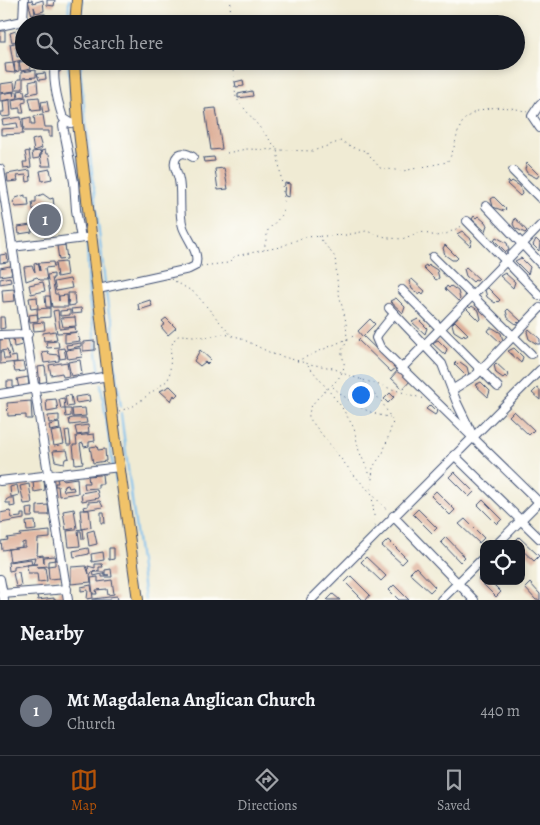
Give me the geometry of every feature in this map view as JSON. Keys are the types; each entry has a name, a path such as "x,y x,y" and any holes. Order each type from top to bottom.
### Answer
{"main road":[{"path":"76,15 77,0"},
{"path":"75,70 78,123 112,412 138,600"}],"street":[{"path":"23,15 24,0"},
{"path":"0,26 15,23"},
{"path":"55,70 56,89 63,118 67,122 78,123"},
{"path":"540,104 532,114 533,119 540,128"},
{"path":"67,122 64,125 64,131 74,182 81,238"},
{"path":"98,288 189,269 195,266 197,258 182,225 179,180 175,167 176,158 180,154 194,157"},
{"path":"0,169 3,212 12,248 28,334 68,600"},
{"path":"513,171 540,198"},
{"path":"486,206 540,263"},
{"path":"467,221 540,296"},
{"path":"401,369 540,226"},
{"path":"12,248 92,237"},
{"path":"433,257 531,354"},
{"path":"402,290 439,330 498,387"},
{"path":"452,390 469,381 481,370 540,308"},
{"path":"473,436 442,364 392,311 376,338 380,347 540,502 501,540"},
{"path":"0,335 28,334"},
{"path":"311,600 540,370"},
{"path":"0,394 36,390 109,376"},
{"path":"454,455 540,539"},
{"path":"0,481 120,467"},
{"path":"393,516 474,600"},
{"path":"441,600 480,561"},
{"path":"0,579 3,597 67,589"}],"path":[{"path":"230,15 232,0"},
{"path":"233,70 236,98 277,149 284,199 283,214 268,230 264,250"},
{"path":"227,153 246,149 314,151 341,141 354,148 366,151 380,168 404,171 447,162 453,154 462,124 471,115 503,106 532,114"},
{"path":"195,266 228,263 235,256 280,247 304,237 346,235 366,231 398,239 420,232 436,236 456,230 467,221"},
{"path":"318,236 335,257 338,290 346,322 347,340 342,350 344,363 342,372 332,386 316,402 309,414 309,418 371,493 393,516"},
{"path":"162,274 196,294 232,336"},
{"path":"112,412 132,407 168,380 171,346 176,337 224,334 257,344 273,354 308,364 332,368 438,405"},
{"path":"297,361 356,335"},
{"path":"308,364 354,428 359,451 372,480"},
{"path":"361,379 382,402 393,422 383,453 373,467 371,493 375,512 373,537"},
{"path":"332,386 346,398 375,414 391,417"}],"building":[{"path":"32,0 33,3 43,0 44,11 36,13 34,7 35,14 32,15 28,1"},
{"path":"47,0 55,0 54,6 47,5"},
{"path":"0,31 5,31 5,41 0,41"},
{"path":"15,31 15,42 12,42 10,33"},
{"path":"15,43 15,62 13,62 10,44"},
{"path":"13,63 15,73 6,72 5,64"},
{"path":"36,70 36,77 23,78 23,89 16,89 18,79 21,79 21,72"},
{"path":"45,73 46,79 39,80 37,74"},
{"path":"37,80 38,92 27,95 27,92 30,91 29,82"},
{"path":"243,80 244,86 236,87 235,82"},
{"path":"14,82 15,91 0,93 0,84"},
{"path":"24,90 25,96 19,97 18,91"},
{"path":"252,91 253,96 238,98 238,94"},
{"path":"17,92 18,98 0,101 0,94"},
{"path":"26,97 26,102 22,103 24,113 20,113 20,108 13,109 12,100"},
{"path":"39,97 41,110 32,111 29,98"},
{"path":"10,100 11,116 2,117 1,112 4,112 3,101"},
{"path":"47,101 49,112 43,113 41,102"},
{"path":"216,108 222,149 211,150 205,109"},
{"path":"43,115 45,127 52,127 52,137 49,137 49,131 24,131 23,119 31,117 31,124 35,124 34,116"},
{"path":"21,117 23,134 1,135 1,129 18,128 17,123 3,125 2,120"},
{"path":"39,138 42,148 34,151 32,140"},
{"path":"45,150 46,154 49,154 51,166 42,166 40,155 42,155 41,151"},
{"path":"29,151 31,167 24,168 23,162 27,162 25,152"},
{"path":"41,151 39,158 33,159 32,152"},
{"path":"214,157 215,161 204,162 203,158"},
{"path":"527,163 539,175 537,178 527,173 525,169"},
{"path":"224,168 228,189 218,190 215,169"},
{"path":"50,169 52,179 42,181 40,171"},
{"path":"30,170 31,181 27,182 26,175 17,176 18,181 8,182 7,174"},
{"path":"509,181 520,186 522,194 520,196 507,184"},
{"path":"285,183 290,184 289,197 285,196 284,193"},
{"path":"43,194 50,199 53,198 54,206 50,207 54,230 41,233 36,209 33,210 32,202 36,202 36,197"},
{"path":"25,195 25,198 28,198 29,206 16,207 13,202 16,198"},
{"path":"494,197 506,209 504,211 493,207 491,199"},
{"path":"474,216 476,218 478,216 485,222 487,225 485,231 472,219"},
{"path":"515,218 527,231 525,233 515,228 513,224"},
{"path":"31,225 32,232 19,234 18,227"},
{"path":"462,231 472,240 470,246 457,234"},
{"path":"496,237 507,243 509,250 506,252 494,240"},
{"path":"536,239 540,243 539,251 533,245"},
{"path":"65,245 67,259 59,260 57,246"},
{"path":"445,245 458,258 456,260 452,260 445,255 443,248"},
{"path":"7,254 8,262 0,263 0,255"},
{"path":"521,258 530,267 528,274 515,261"},
{"path":"53,262 54,267 45,268 47,280 40,280 37,277 26,281 24,267 32,266 35,272 34,264 38,263 40,271 39,263"},
{"path":"65,262 67,275 57,277 55,263"},
{"path":"426,265 437,270 439,278 436,280 423,267"},
{"path":"10,266 12,274 0,276 0,268"},
{"path":"466,267 479,279 477,281 473,282 466,276 464,269"},
{"path":"505,273 515,282 513,288 500,276"},
{"path":"54,274 54,278 52,278 55,294 58,294 59,301 59,296 67,295 68,307 52,307 47,275"},
{"path":"10,277 11,282 0,284 0,279"},
{"path":"70,279 72,288 56,291 54,282"},
{"path":"412,279 425,291 423,294 421,292 419,294 412,289 409,281"},
{"path":"43,282 45,291 31,294 29,285"},
{"path":"447,286 449,288 451,286 458,291 460,299 458,301 445,289"},
{"path":"488,288 500,300 498,302 495,303 487,297 485,290"},
{"path":"14,289 15,301 3,302 2,290"},
{"path":"68,293 74,293 75,305 69,306"},
{"path":"45,296 50,296 51,307 46,307"},
{"path":"37,297 38,308 31,309 29,298"},
{"path":"396,298 405,307 403,313 390,301"},
{"path":"150,300 152,306 139,310 138,304"},
{"path":"468,306 470,308 472,306 479,311 481,319 479,321 466,308"},
{"path":"50,308 50,317 38,318 37,309"},
{"path":"81,308 82,313 72,314 71,309"},
{"path":"508,309 521,321 519,323 516,324 508,318 506,311"},
{"path":"58,310 60,329 75,327 76,332 57,333 53,311"},
{"path":"70,310 70,315 60,316 60,311"},
{"path":"37,314 38,321 30,322 29,315"},
{"path":"0,317 4,317 5,328 0,329"},
{"path":"75,317 76,326 63,327 61,318"},
{"path":"166,318 176,328 168,335 161,327 165,324 162,321"},
{"path":"370,319 375,324 363,336 396,368 391,372 358,340 362,336 358,331"},
{"path":"418,319 427,328 425,334 412,322"},
{"path":"455,321 468,334 462,336 454,331 452,324"},
{"path":"44,322 45,330 34,331 33,323"},
{"path":"490,328 501,333 503,341 501,343 488,331"},
{"path":"529,329 540,339 540,344 529,339 527,332"},
{"path":"55,331 57,339 44,341 43,333"},
{"path":"77,332 80,341 65,343 65,334"},
{"path":"21,337 22,345 14,347 13,338"},
{"path":"8,339 12,357 16,356 17,362 0,364 0,352 3,352 4,359 10,359 7,350 0,351 0,340"},
{"path":"438,340 447,349 445,355 432,343"},
{"path":"58,341 59,347 47,348 46,342"},
{"path":"95,341 95,350 83,351 83,342"},
{"path":"81,343 81,346 67,349 66,345"},
{"path":"64,348 66,358 60,359 58,349"},
{"path":"80,348 82,357 68,359 66,350"},
{"path":"514,348 523,357 521,363 508,351"},
{"path":"200,350 211,360 207,364 205,362 200,366 194,361"},
{"path":"48,351 49,354 59,355 59,361 44,363 42,352"},
{"path":"80,360 82,374 71,376 68,362"},
{"path":"23,362 25,371 15,372 13,363"},
{"path":"67,362 69,376 63,377 62,373 51,375 49,365"},
{"path":"456,362 458,364 460,362 467,367 469,375 467,377 454,364"},
{"path":"496,363 509,375 507,378 505,376 503,378 496,373 494,365"},
{"path":"45,366 47,383 40,384 38,367"},
{"path":"398,370 410,381 403,389 391,378"},
{"path":"28,377 29,386 19,388 17,379"},
{"path":"7,381 13,381 13,388 7,388"},
{"path":"481,382 490,391 488,397 475,385"},
{"path":"170,386 178,394 175,397 174,395 171,401 160,391"},
{"path":"537,388 540,390 540,400 532,393"},
{"path":"390,393 394,397 388,403 384,399"},
{"path":"71,395 73,406 67,407 65,396"},
{"path":"89,395 90,401 76,403 75,397"},
{"path":"64,398 65,409 61,409 59,399"},
{"path":"56,399 58,410 47,412 46,400"},
{"path":"31,401 32,419 26,419 26,415 8,416 7,403"},
{"path":"430,405 437,412 435,415 426,409"},
{"path":"85,408 86,416 73,417 72,409"},
{"path":"65,409 71,409 71,416 66,417"},
{"path":"514,411 534,430 529,435 509,416"},
{"path":"59,415 59,422 49,423 48,416"},
{"path":"86,418 87,423 70,425 69,419"},
{"path":"59,423 60,429 50,431 49,425"},
{"path":"88,425 89,433 77,435 75,427"},
{"path":"61,430 64,444 54,446 51,432"},
{"path":"69,430 71,445 67,445 65,431"},
{"path":"94,434 95,441 89,442 89,446 84,447 83,443 80,444 83,463 75,464 73,445 77,445 76,436"},
{"path":"97,446 98,450 105,449 106,461 93,463 90,447"},
{"path":"67,450 69,458 65,459 64,463 55,461 53,451"},
{"path":"100,469 105,469 105,474 102,474 103,484 98,484 98,488 85,489 84,483 89,483 88,476 100,475"},
{"path":"454,472 474,492 469,497 449,477"},
{"path":"77,478 78,493 59,496 58,486 55,486 55,483 58,483 57,479","holes":["68,485 69,488 73,487 74,490 64,491 63,486"]},
{"path":"44,480 45,490 34,492 33,481"},
{"path":"29,484 32,503 24,504 20,486"},
{"path":"17,485 19,495 11,497 10,487"},
{"path":"97,490 99,498 82,501 81,493"},
{"path":"436,491 455,510 450,515 431,496"},
{"path":"14,498 15,506 10,507 10,503 6,503 6,500"},
{"path":"483,500 502,519 497,524 478,505"},
{"path":"100,501 103,507 84,510 83,507 88,506 88,502"},
{"path":"48,505 49,515 37,515 37,506"},
{"path":"33,508 32,517 27,517 26,509"},
{"path":"74,509 77,528 66,530 63,511"},
{"path":"418,509 437,528 432,533 413,514"},
{"path":"80,510 89,510 91,527 82,529"},
{"path":"10,511 12,518 21,517 21,514 24,514 24,519 0,523 0,513"},
{"path":"101,512 104,512 105,523 101,523"},
{"path":"465,519 484,538 479,543 459,524"},
{"path":"35,521 36,530 27,531 26,522"},
{"path":"83,529 84,539 82,539 81,531 78,531 80,546 69,547 67,531"},
{"path":"94,530 97,544 89,546 87,532"},
{"path":"50,531 50,538 38,539 37,556 43,555 44,563 44,557 55,556 56,560 48,561 48,566 37,567 45,567 47,581 38,582 37,573 28,573 27,565 37,564 33,564 35,557 10,561 8,549 2,550 1,541 21,536 20,534","holes":["25,542 25,547 11,549 22,547 22,543"]},
{"path":"446,537 465,557 460,562 441,542"},
{"path":"388,540 407,559 402,564 382,546"},
{"path":"525,543 539,556 534,561 525,553"},
{"path":"88,548 89,554 74,557 73,551"},
{"path":"109,548 114,548 114,559 109,560"},
{"path":"103,552 104,560 92,562 91,554"},
{"path":"366,557 386,576 381,581 361,562"},
{"path":"31,559 32,564 14,567 14,570 9,571 8,562"},
{"path":"55,560 59,560 61,578 49,579 48,566 55,565"},
{"path":"95,564 102,564 103,567 99,567 99,571 92,572 90,575 91,582 71,584 71,567 86,566 89,574 88,566 95,568"},
{"path":"416,567 435,587 430,592 410,573"},
{"path":"111,569 112,577 102,577 102,574 94,576 93,572 104,572 105,575 105,570"},
{"path":"19,572 21,586 16,587 13,573"},
{"path":"351,576 370,595 366,600 363,600 345,582"},
{"path":"98,577 98,582 112,580 114,594 108,595 107,589 96,590 97,594 93,594 91,578"},
{"path":"530,583 540,594 540,600 536,600 525,588"},
{"path":"91,585 93,598 87,599 88,590 81,591 81,587"},
{"path":"394,585 409,600 399,600 389,590"},
{"path":"484,585 494,585 501,592 496,597"},
{"path":"58,590 64,590 64,600 54,600 54,598 38,600 37,595 58,594"},
{"path":"333,594 340,600 327,600"},
{"path":"117,596 118,600 93,600 93,599"}],"waterway":[{"path":"68,15 69,0"},
{"path":"81,10 82,0"},
{"path":"69,70 72,111"},
{"path":"80,70 105,283"},
{"path":"76,150 85,232"},
{"path":"87,242 89,299 100,373"},
{"path":"106,292 109,314 113,320 114,355 121,407"},
{"path":"101,385 113,466"},
{"path":"121,414 145,600"},
{"path":"114,471 118,491"}],"place":[{"name":"Mt Magdalena Anglican Church","path":"45,220"}]}
